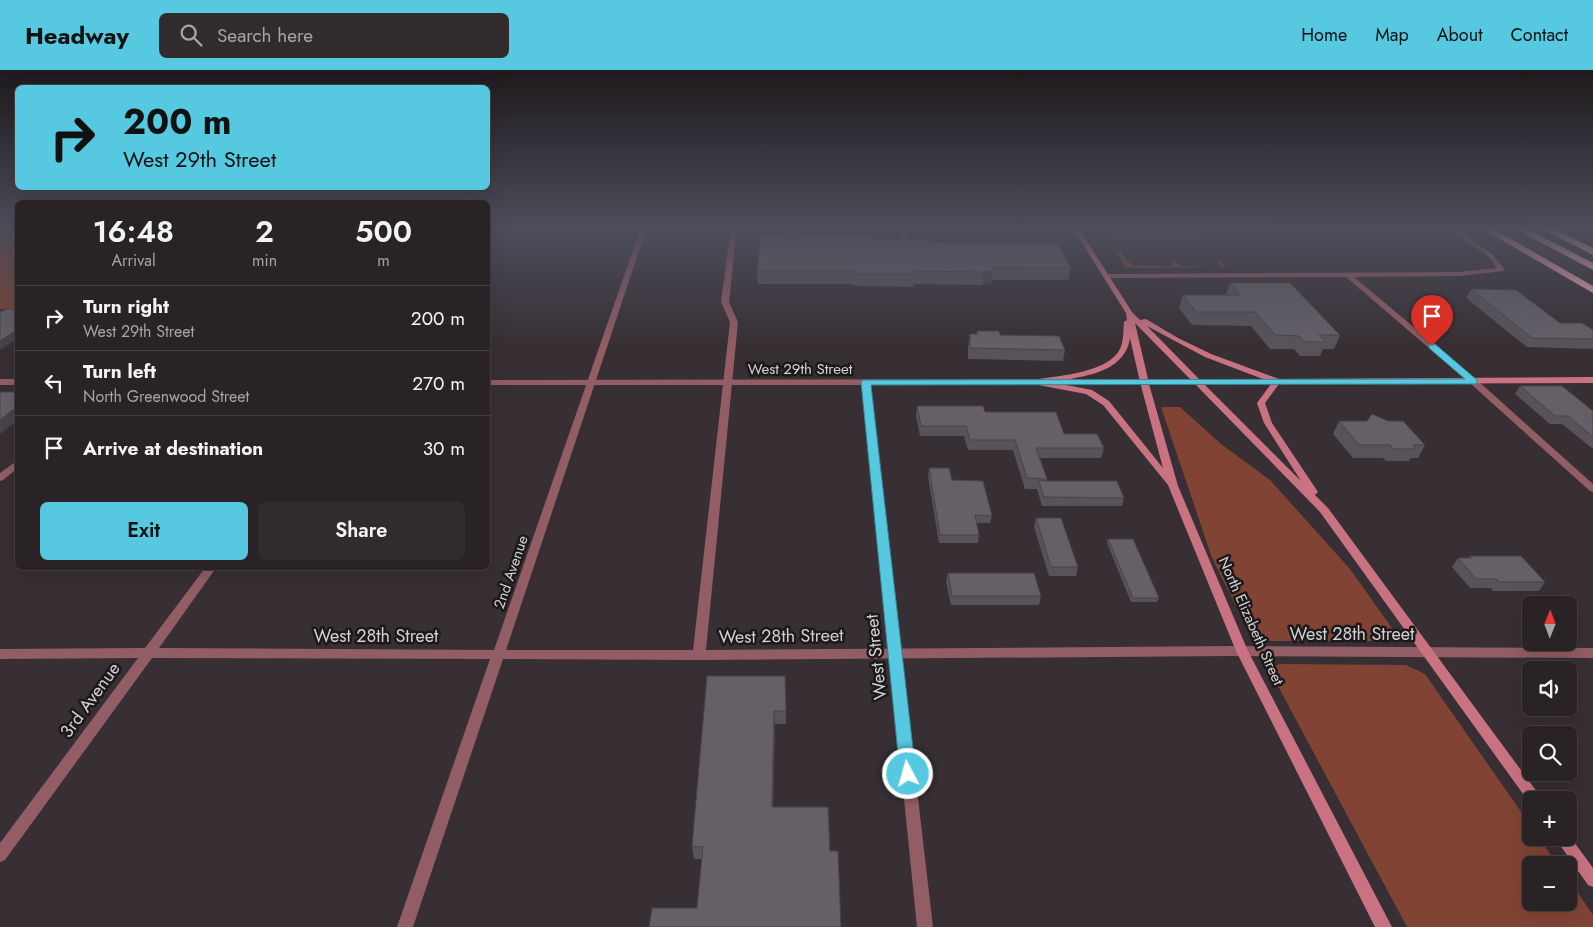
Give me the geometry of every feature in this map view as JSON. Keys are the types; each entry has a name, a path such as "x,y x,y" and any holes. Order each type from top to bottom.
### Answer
{"highway":[{"path":"1553,267 1593,290"}],"main road":[{"name":"North Elizabeth Street","path":"1100,267 1129,313 1195,382 1324,510 1528,791"},
{"name":"North Elizabeth Street","path":"1129,313 1144,382 1173,486 1242,651 1384,927"},
{"path":"1038,382 1100,369 1117,359 1124,348 1129,313 1176,341 1231,366 1277,382 1261,403 1268,423 1324,510"},
{"name":"West 29th Street","path":"1144,382 1593,380"},
{"path":"1038,382 1089,392 1106,403 1173,486"},
{"path":"1568,846 1593,880"}],"street":[{"name":"2nd Avenue","path":"405,927 630,267"},
{"path":"699,655 726,382 734,322 726,302 730,267"},
{"path":"1106,276 1459,274 1502,270 1500,267"},
{"path":"1347,274 1474,382 1593,489"},
{"path":"0,382 15,382"},
{"name":"West Street","path":"866,382 925,927"},
{"name":"West 29th Street","path":"490,383 1144,382"},
{"path":"0,478 15,466"},
{"name":"3rd Avenue","path":"0,855 210,570"},
{"name":"West 28th Street","path":"0,654 499,653 699,655 1242,651 1593,653"}],"shaded area":[{"path":"0,267 15,267 15,309 0,309"},
{"path":"1125,267 1227,267 1126,268"},
{"path":"1161,407 1180,407 1221,444 1270,480 1350,569 1394,631 1395,636 1389,641 1271,641 1253,636 1248,630 1212,558"},
{"path":"1280,664 1406,665 1425,674 1522,813 1522,846 1545,846 1552,856 1522,856 1522,911 1577,911 1577,892 1593,915 1593,927 1407,927 1271,673 1274,666"}],"building":[{"path":"757,267 1071,268 992,268 993,271 983,272 914,271 915,274 858,274 852,271 757,271"},
{"path":"1230,283 1290,283 1340,335 1319,335 1326,342 1305,342 1299,336 1275,335 1255,312 1196,312 1183,295 1241,295"},
{"path":"1471,289 1516,290 1560,323 1582,323 1593,330 1593,339 1532,338"},
{"path":"7,309 15,309 15,331 0,341 0,312"},
{"path":"977,331 999,331 1000,335 1059,336 1065,350 970,348 970,334 978,334"},
{"path":"1520,386 1562,386 1593,411 1593,416 1591,416 1593,418 1593,437 1568,416 1555,416"},
{"path":"0,392 15,392 15,408 0,420"},
{"path":"917,406 983,406 985,412 1056,412 1064,434 1097,434 1104,448 1036,448 1047,479 1027,478 1015,440 970,440 966,426 921,426"},
{"path":"1372,414 1388,421 1403,421 1425,445 1413,445 1416,449 1393,449 1390,445 1359,445 1339,421 1367,421"},
{"path":"929,468 949,468 952,480 983,481 992,516 975,515 979,535 940,535"},
{"path":"1039,481 1117,481 1124,498 1044,497"},
{"path":"1036,518 1061,518 1078,567 1051,567"},
{"path":"1108,539 1133,539 1159,598 1133,598"},
{"path":"1470,556 1521,556 1545,582 1499,582 1497,579 1476,579 1458,558 1472,558"},
{"path":"948,573 1034,573 1041,596 952,596"},
{"path":"707,676 785,676 786,711 774,711 772,807 828,807 830,851 838,851 841,927 649,927 652,908 697,908 703,847 692,846"}],"route":[{"path":"908,774 866,382 1474,382 1432,346"}]}
